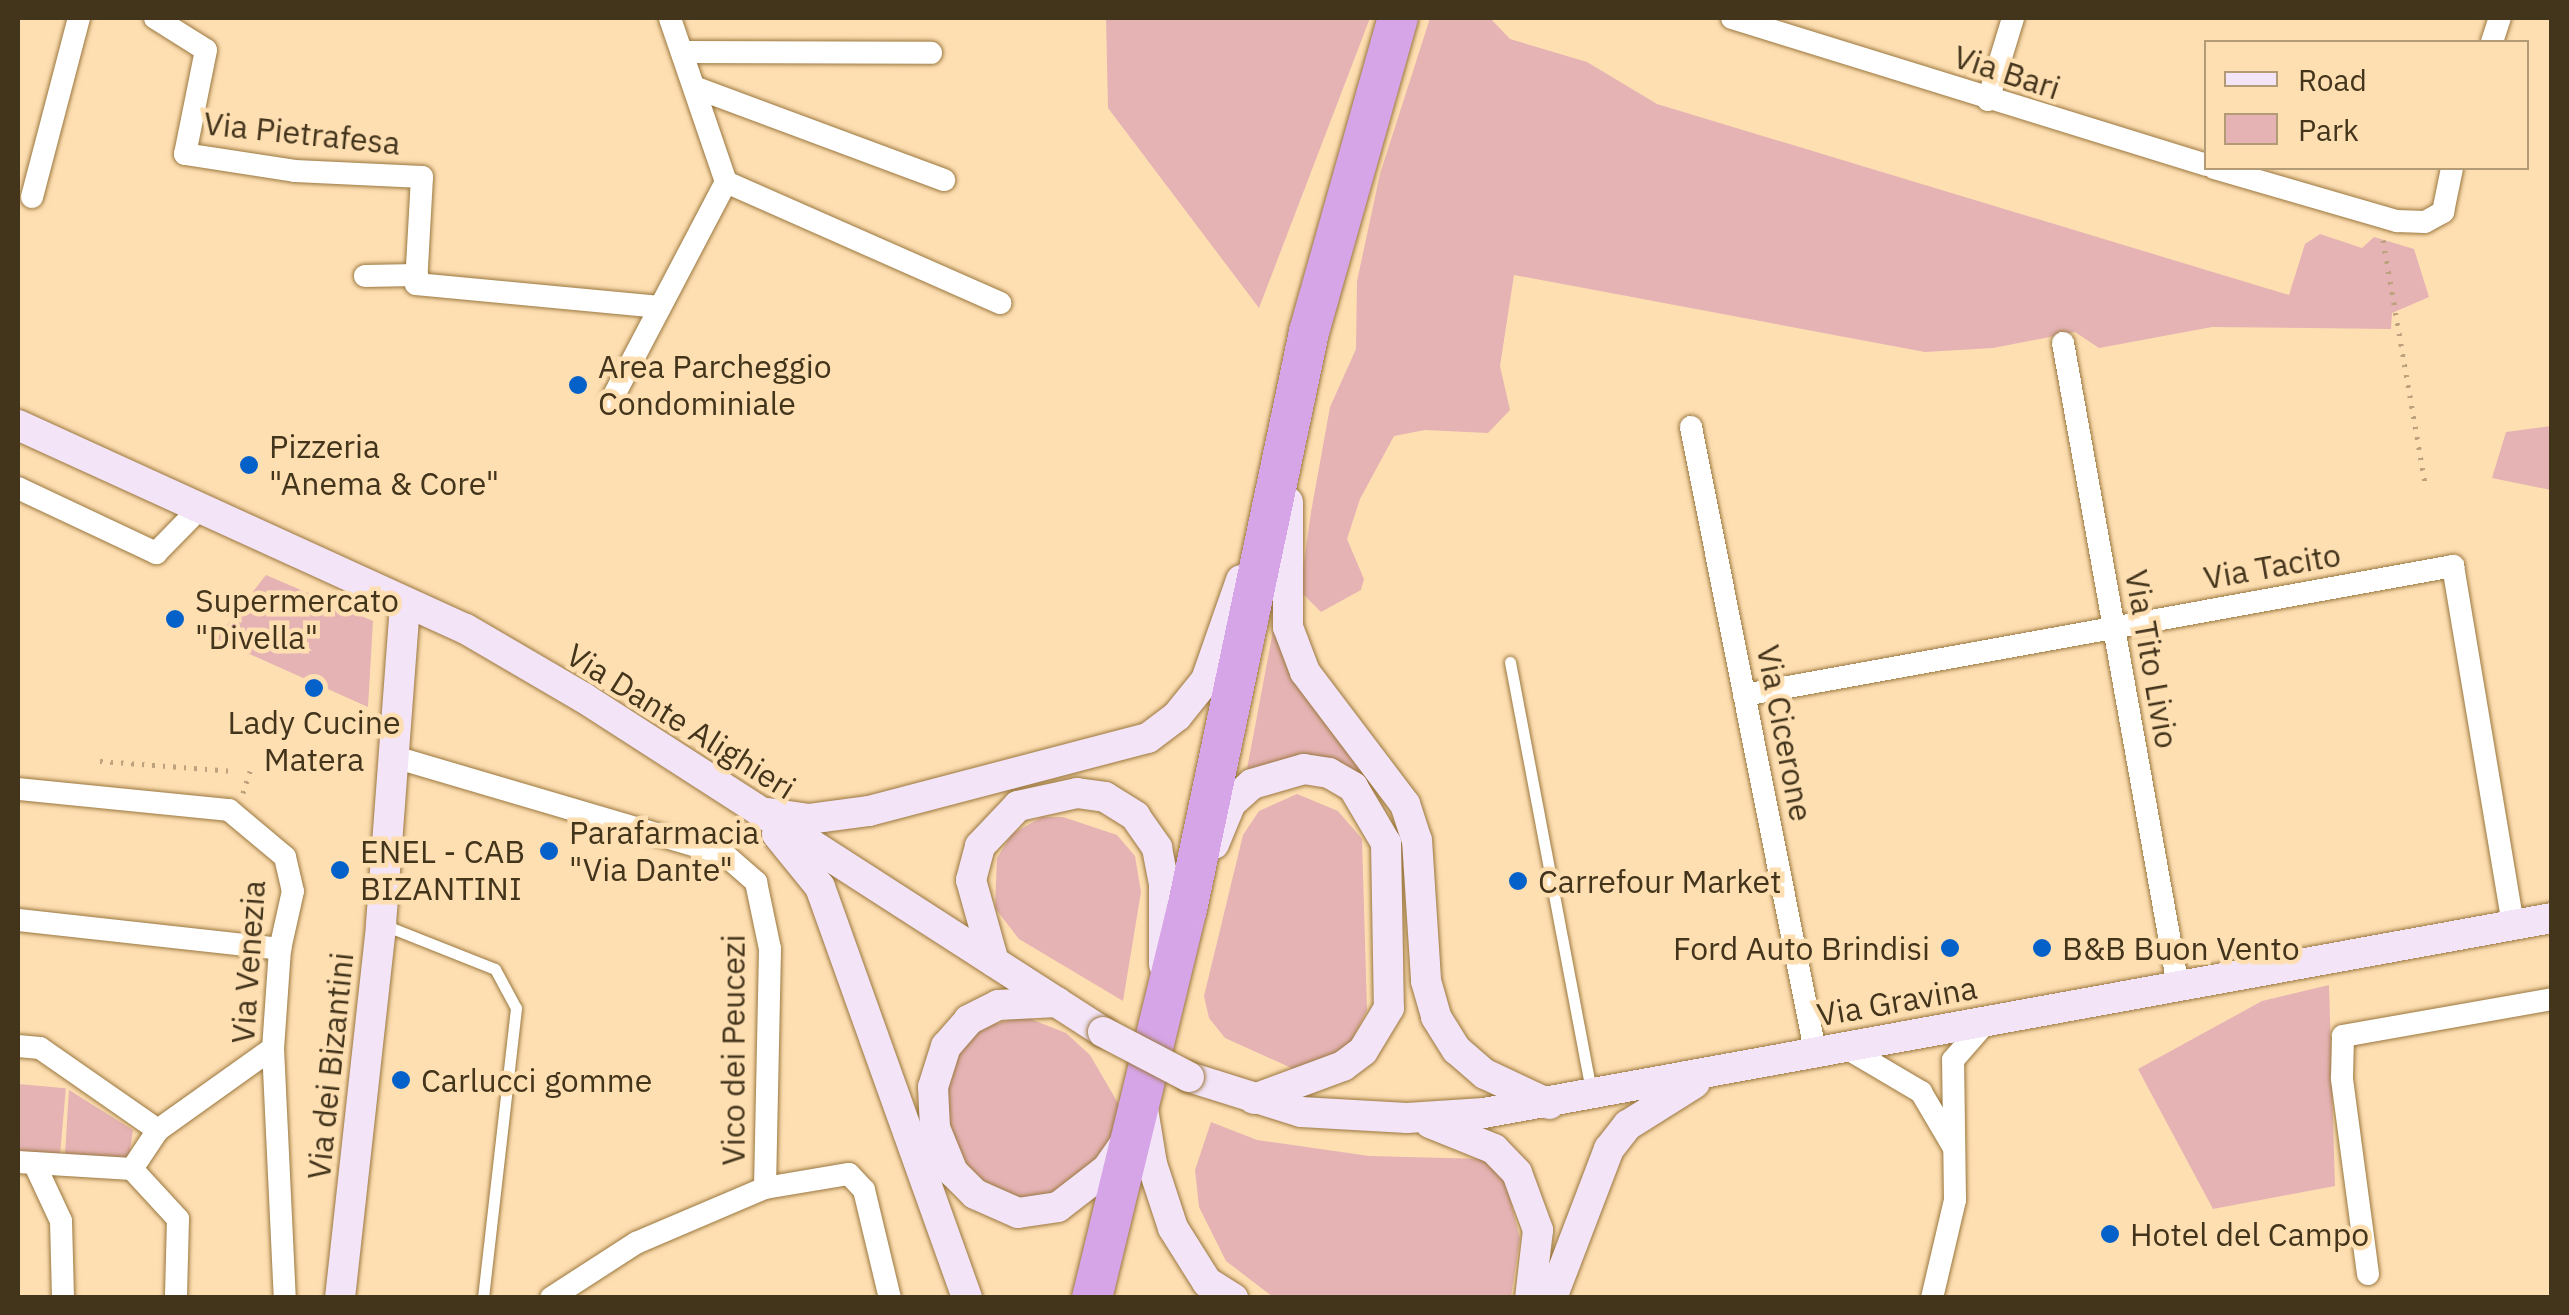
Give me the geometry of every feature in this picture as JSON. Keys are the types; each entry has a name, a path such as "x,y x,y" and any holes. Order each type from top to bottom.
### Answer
{"highway":[{"path":"1092,1298 1186,909 1310,332 1398,18"}],"main road":[{"path":"1310,332 1285,524 1288,628 1305,672 1406,804 1417,840 1426,981 1436,1017 1457,1050 1485,1074 1549,1104"},
{"name":"Via Dante Alighieri","path":"18,425 405,603 568,688 1103,1032 1189,1077"},
{"path":"760,812 808,819 869,811 1148,738 1177,716 1206,680 1281,457"},
{"name":"Via dei Bizantini","path":"340,1298 381,924 405,603"},
{"path":"1186,909 1231,803 1252,784 1304,769 1329,773 1353,787 1374,814 1386,843 1390,1008 1363,1051 1342,1066 1254,1099"},
{"path":"994,962 971,880 980,846 1018,806 1047,796 1105,797 1134,816 1157,848 1164,884 1166,992"},
{"path":"760,812 820,887 967,1298"},
{"name":"Via Gravina","path":"1189,1077 1302,1112 1407,1118 1549,1104 1730,1066 2552,918"},
{"path":"1057,1002 998,1005 969,1020 946,1046 934,1087 935,1114 953,1172 976,1194 1018,1213 1058,1206 1106,1168 1139,1115"},
{"path":"1552,1298 1609,1148 1628,1124 1730,1066"},
{"path":"1139,1115 1174,1228 1206,1282 1233,1298"},
{"path":"1407,1118 1460,1130 1494,1149 1518,1173 1538,1230 1530,1298"}],"street":[{"path":"32,198 79,18"},
{"name":"Via Pietrafesa","path":"155,18 206,50 184,154 294,171 422,178 417,276"},
{"path":"612,399 726,182 670,18"},
{"name":"Via Bari","path":"1732,18 2204,164"},
{"path":"1988,100 2012,18"},
{"path":"682,52 931,52"},
{"path":"694,87 944,180"},
{"path":"2221,170 2397,220 2425,222 2442,212 2452,170"},
{"path":"726,182 1000,302"},
{"path":"365,276 417,276 416,284 660,307"},
{"name":"Via Tito Livio","path":"2063,343 2178,986"},
{"name":"Via Cicerone","path":"1692,426 1744,695 1829,1048"},
{"path":"18,488 156,553 200,508"},
{"name":"Via Tacito","path":"1744,695 2453,566 2513,926"},
{"name":"Vico dei Peucezi","path":"391,756 742,864 756,882 770,950 765,1188 636,1243 551,1298"},
{"name":"Via Venezia","path":"18,789 229,810 285,857 292,891 280,949 273,1048 284,1298"},
{"path":"18,920 280,949"},
{"path":"2368,1274 2342,1078 2343,1036 2552,999"},
{"path":"1932,1298 1944,1258 1957,1156 1953,1060 1988,1020"},
{"path":"18,1046 40,1048 158,1130"},
{"path":"132,1169 158,1130 273,1048"},
{"path":"1829,1048 1921,1092 1957,1156"},
{"path":"26,1162 132,1169 178,1219 176,1298"},
{"path":"26,1162 62,1220 64,1298"},
{"path":"765,1188 850,1174 864,1190 890,1298"}],"lane":[{"path":"1510,662 1592,1095"},
{"path":"381,924 495,968 516,1008 483,1298"}],"path":[{"path":"2382,232 2425,484"},
{"path":"100,761 235,770"}],"green space":[{"path":"1106,18 1370,18 1259,308 1108,108"},
{"path":"1430,18 1490,18 1510,39 1587,62 1657,104 2289,295 2305,244 2320,234 2362,248 2374,237 2414,249 2429,297 2392,313 2391,329 2212,327 2099,348 2075,332 1993,348 1925,352 1514,275 1500,366 1510,410 1488,433 1425,430 1394,436 1360,499 1347,539 1364,579 1361,590 1321,612 1300,591 1330,407 1356,349 1357,281 1380,174"},
{"path":"2551,426 2551,490 2492,478 2506,432"},
{"path":"266,575 373,621 368,707 216,639"},
{"path":"1273,631 1374,779 1370,785 1247,769"},
{"path":"1297,794 1338,811 1362,839 1367,1010 1350,1043 1322,1069 1298,1071 1225,1038 1209,1018 1204,996 1243,835 1259,811"},
{"path":"1042,817 1063,817 1117,835 1135,856 1141,892 1123,1001 1019,939 995,908 997,858 1012,834"},
{"path":"2329,985 2335,1186 2213,1209 2138,1069 2262,1001"},
{"path":"1023,1016 1066,1033 1090,1055 1125,1115 1099,1161 1050,1201 1014,1198 978,1178 958,1152 942,1113 947,1064 975,1030"},
{"path":"18,1084 66,1088 60,1155 18,1151"},
{"path":"69,1090 133,1130 129,1156 119,1161 65,1154"},
{"path":"1211,1122 1257,1140 1369,1156 1485,1159 1504,1176 1520,1238 1511,1297 1273,1297 1226,1261 1199,1207 1195,1170"}],"place":[{"name":"Area Parcheggio Condominiale","path":"578,385"},
{"name":"Pizzeria \"Anema & Core\"","path":"249,465"},
{"name":"Supermercato \"Divella\"","path":"175,619"},
{"name":"Lady Cucine Matera","path":"314,688"},
{"name":"Parafarmacia \"Via Dante\"","path":"549,851"},
{"name":"ENEL - CAB BIZANTINI","path":"340,870"},
{"name":"Carrefour Market","path":"1518,881"},
{"name":"Ford Auto Brindisi","path":"1950,948"},
{"name":"B&B Buon Vento","path":"2042,948"},
{"name":"Carlucci gomme","path":"401,1080"},
{"name":"Hotel del Campo","path":"2110,1234"}]}
